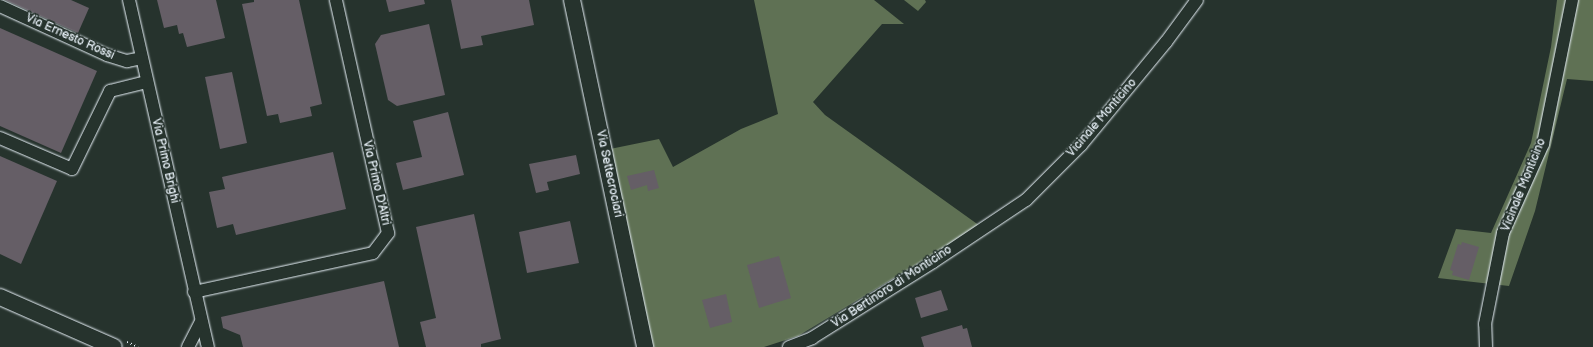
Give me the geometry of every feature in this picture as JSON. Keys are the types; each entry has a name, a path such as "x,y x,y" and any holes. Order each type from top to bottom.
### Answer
{"main road":[{"name":"Via Settecrociari","path":"572,0 645,347"},
{"path":"0,297 114,347"}],"street":[{"name":"Via Primo Brighi","path":"129,0 194,292 208,347"},
{"name":"Via Primo D'Altri","path":"194,292 373,253 388,233 336,0"},
{"name":"Vicinale Monticino","path":"993,222 1026,200 1081,145 1166,42 1198,0"},
{"name":"Vicinale Monticino","path":"1486,347 1485,324 1503,233 1543,144 1572,0"},
{"name":"Via Ernesto Rossi","path":"0,6 107,55 127,61 142,58"},
{"path":"0,138 72,169 110,91 147,82"},
{"name":"Via Bertinoro di Monticino","path":"789,347 812,338 993,222"},
{"path":"188,347 201,321"}],"green space":[{"path":"754,0 874,0 904,24 882,24 813,102 825,115 980,226 798,336 764,347 652,347 610,149 659,139 673,167 741,129 778,114"},
{"path":"904,0 925,0 926,2 918,11"},
{"path":"1557,0 1593,0 1593,81 1567,79 1535,211 1509,286 1438,278 1456,229 1491,233 1531,143 1551,47"}],"building":[{"path":"5,0 71,0 89,8 78,33"},
{"path":"157,0 216,0 225,38 187,47 183,33 179,34 177,25 164,28"},
{"path":"254,0 299,0 322,104 310,107 312,116 280,123 278,114 267,116 242,4 254,2"},
{"path":"386,0 424,0 425,4 389,12"},
{"path":"451,0 529,0 534,25 481,36 483,45 461,49"},
{"path":"429,24 445,95 397,106 388,100 375,44 381,35"},
{"path":"0,28 97,71 61,153 0,126"},
{"path":"232,72 247,143 220,149 205,77"},
{"path":"448,112 464,175 403,190 396,163 422,157 413,121"},
{"path":"333,152 346,209 236,235 233,224 217,228 209,192 225,189 222,177"},
{"path":"576,155 580,174 547,182 549,190 536,193 529,164"},
{"path":"0,156 57,181 21,264 0,254"},
{"path":"654,170 659,188 648,191 647,185 631,190 627,176"},
{"path":"474,214 501,339 481,344 481,347 426,347 420,322 436,318 416,227"},
{"path":"570,221 579,263 527,273 519,232"},
{"path":"1462,242 1479,247 1469,280 1452,275 1453,271 1450,270 1458,244 1461,245"},
{"path":"779,256 791,298 759,308 747,265"},
{"path":"384,281 399,347 243,347 240,335 223,328 221,317"},
{"path":"941,290 948,310 921,318 915,298"},
{"path":"726,294 732,322 710,328 702,300"},
{"path":"962,325 963,329 967,328 972,347 924,347 921,337"}]}
